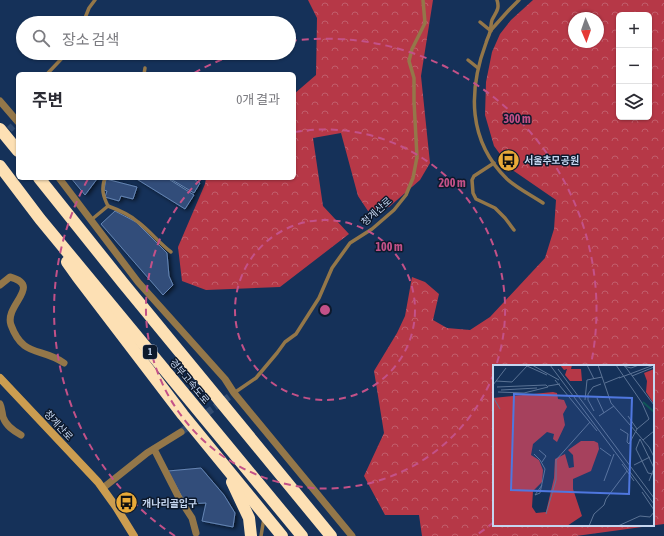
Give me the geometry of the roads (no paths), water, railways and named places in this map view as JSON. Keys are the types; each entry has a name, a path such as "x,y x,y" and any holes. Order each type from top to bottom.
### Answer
{"highway":[{"path":"0,129 16,149"},
{"name":"경부고속도로","path":"0,166 40,219 302,536"},
{"name":"경부고속도로","path":"41,180 123,283 331,536"},
{"path":"40,219 76,276 229,477 249,518 251,536"},
{"path":"196,432 282,536"}],"main road":[{"name":"청계산로","path":"0,378 103,488 134,536"}],"street":[{"path":"0,101 16,121"},
{"path":"60,180 90,221 138,282 225,379 234,393 352,536"},
{"path":"0,285 10,277 22,284 24,288 24,291 10,315 10,324 23,345 31,351 57,358 64,363"},
{"path":"0,404 8,425 21,435"},
{"path":"103,488 154,449 181,432"},
{"path":"154,449 179,498 192,518 196,533"}],"lane":[{"path":"86,16 89,8 95,0"},
{"name":"청계산로","path":"234,393 256,378 285,342 296,334 319,298 332,268 350,243 372,229 394,210 406,195 413,178 417,157 414,78 409,61 412,50 425,23 423,0"},
{"path":"497,0 498,9 492,20 491,31 478,68 474,99 476,124 485,150 508,180 543,203"},
{"path":"491,31 519,0"},
{"path":"480,22 491,31"},
{"path":"49,72 60,60"},
{"path":"468,60 478,68"},
{"path":"144,72 145,68"},
{"path":"494,163 474,176 472,180 474,197 495,208 514,230"},
{"path":"105,180 103,196 108,206 122,211 138,222 171,252"},
{"path":"90,221 108,206"},
{"path":"261,536 265,515"}],"tunnel":[{"path":"2,137 13,126"},
{"path":"181,432 234,393"}],"place":[{"name":"서울추모공원","path":"508,160"},
{"name":"개나리골입구","path":"126,503"}]}
